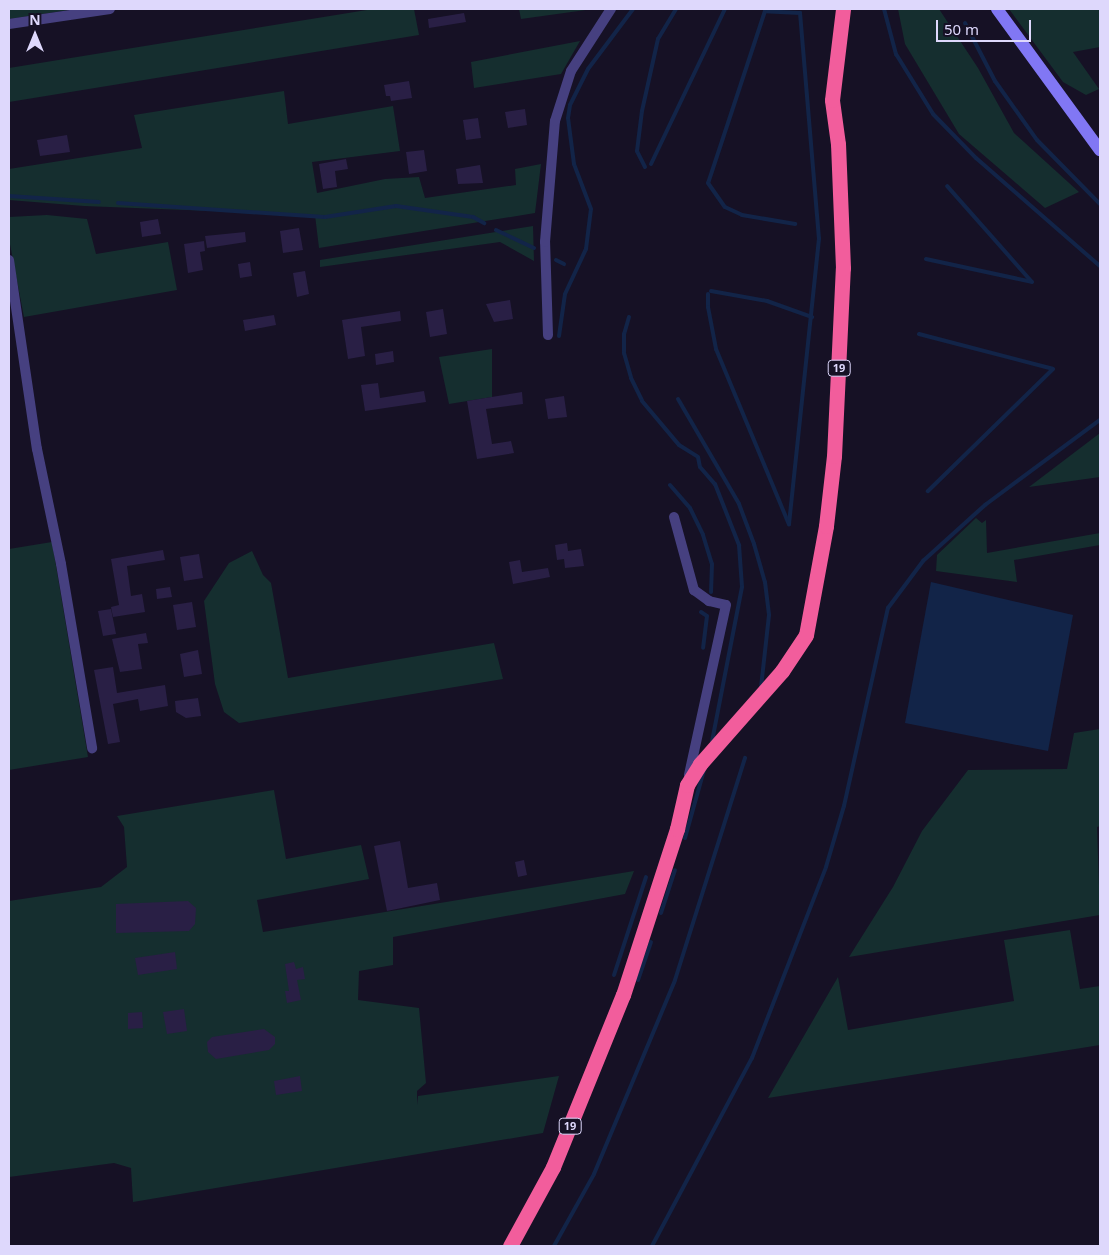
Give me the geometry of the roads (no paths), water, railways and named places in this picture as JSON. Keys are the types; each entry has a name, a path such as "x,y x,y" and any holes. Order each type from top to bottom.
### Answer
{"highway":[{"name":"19","path":"510,1246 553,1167 623,995 678,829 687,785 700,764 798,650 806,635 834,456 842,321 838,144 832,100 843,9"}],"main road":[{"path":"997,9 1100,150"}],"street":[{"path":"9,24 110,9"},
{"path":"548,335 545,242 555,121 571,71 611,9"},
{"path":"9,260 37,449 61,564 92,748"},
{"path":"674,517 694,590 709,601 726,606 687,785"}],"water":[{"path":"931,582 1073,615 1048,751 905,723"}],"waterway":[{"path":"559,336 565,294 586,249 591,209 574,164 568,118 570,105 588,69 633,9"},
{"path":"645,167 637,151 642,111 658,39 676,9"},
{"path":"651,164 725,9"},
{"path":"884,9 896,54 933,114 976,158 1100,266"},
{"path":"789,524 819,239 800,13 765,11 708,183 725,207 742,215 795,224"},
{"path":"965,23 995,81 1037,140 1100,204"},
{"path":"926,259 1032,282 947,186"},
{"path":"9,196 99,202"},
{"path":"118,203 325,217 396,206 473,217 484,223"},
{"path":"496,230 534,248"},
{"path":"556,260 564,264"},
{"path":"711,291 767,301 812,317"},
{"path":"708,294 708,307 716,349 789,524"},
{"path":"629,317 624,334 624,353 631,378 642,401 679,445 698,457 700,467 715,484 739,545 742,587 712,742"},
{"path":"919,334 1053,369 928,491"},
{"path":"678,399 739,504 754,544 765,582 769,615 761,687"},
{"path":"652,1246 752,1058 826,867 844,806 888,608 923,561 985,505 1100,420"},
{"path":"670,485 690,508 703,535 712,564 711,592"},
{"path":"701,612 707,616 703,648"},
{"path":"554,1246 594,1174 675,980 745,758"},
{"path":"685,838 704,770"},
{"path":"661,913 675,870"},
{"path":"614,975 646,877"},
{"path":"638,980 651,942"}]}
